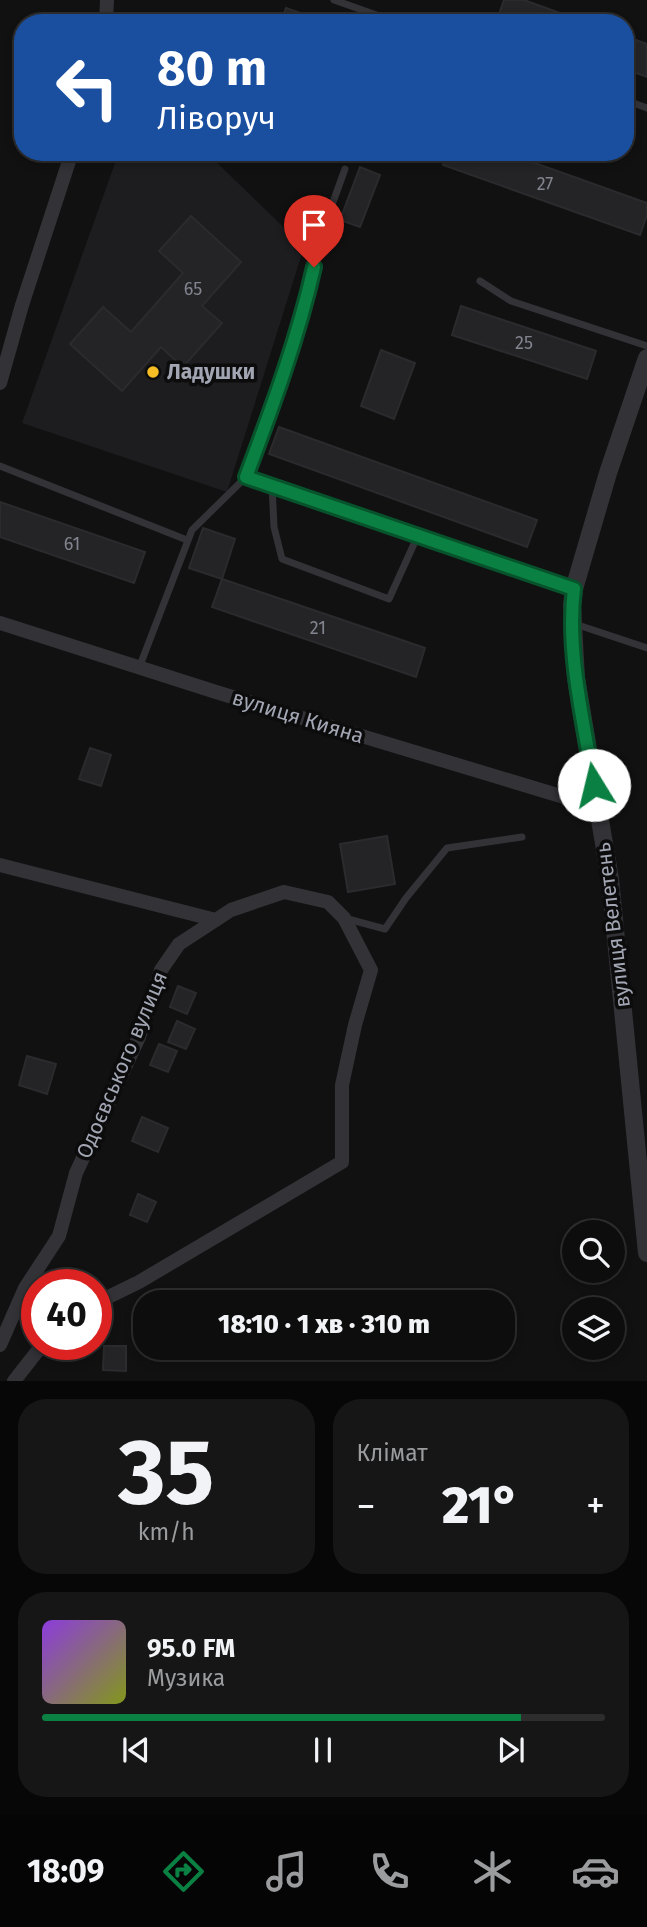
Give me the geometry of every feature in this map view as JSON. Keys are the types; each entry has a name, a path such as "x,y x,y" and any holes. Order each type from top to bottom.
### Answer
{"street":[{"path":"0,383 22,305 69,161"},
{"name":"вулиця Велетень","path":"647,358 608,473 574,589 573,624 576,678 610,879 647,1253"},
{"name":"вулиця Кияна","path":"0,623 597,807"},
{"path":"0,864 216,920"},
{"name":"Одоєвського вулиця","path":"0,1345 25,1288 58,1236 76,1173 139,1037 161,970 179,944 231,910 284,892 328,902 344,918 371,970 342,1085 342,1161 139,1282 112,1295"},
{"path":"14,1381 30,1360"}],"lane":[{"path":"334,0 373,14"},
{"path":"139,668 187,540 199,522 246,477 274,402 306,302 320,238 345,169"},
{"path":"480,281 511,300 647,346"},
{"path":"0,466 187,540"},
{"path":"246,477 574,589"},
{"path":"272,485 274,527 282,559 389,599 418,535"},
{"path":"573,624 647,648"},
{"path":"344,918 385,929 406,898 447,848 522,836"}],"shaded area":[{"name":"Ладушки","path":"116,161 215,161 304,247 227,492 22,423"}],"building":[{"path":"504,0 524,0 563,14 499,14"},
{"path":"286,8 303,14 284,14"},
{"path":"634,39 647,44 647,77 634,72"},
{"path":"445,161 529,161 647,203 647,215 640,235 443,165"},
{"path":"360,167 380,175 360,227 340,220"},
{"path":"191,216 241,262 202,306 222,323 183,367 161,347 122,391 70,344 103,307 131,332 183,273 159,251"},
{"path":"461,306 596,351 587,379 452,335"},
{"path":"381,350 415,363 394,419 361,406"},
{"path":"279,427 537,520 527,547 269,454"},
{"path":"0,502 145,552 134,583 0,537"},
{"path":"203,528 235,539 222,579 189,568"},
{"path":"222,579 425,648 416,677 212,607"},
{"path":"90,748 111,755 101,786 79,779"},
{"path":"387,836 395,884 348,892 340,844"},
{"path":"178,986 196,993 187,1014 170,1007"},
{"path":"177,1021 195,1029 186,1049 168,1042"},
{"path":"159,1044 177,1051 168,1072 150,1065"},
{"path":"27,1056 56,1064 47,1094 19,1085"},
{"path":"142,1117 168,1128 158,1152 132,1141"},
{"path":"138,1194 156,1202 147,1222 130,1215"},
{"path":"112,1346 126,1346 126,1371 103,1370 103,1360 112,1360"}],"place":[{"name":"Ладушки","path":"153,372"}],"route":[{"path":"314,267 306,302 274,402 246,477 574,589 572,605 576,678 594,785"}]}
